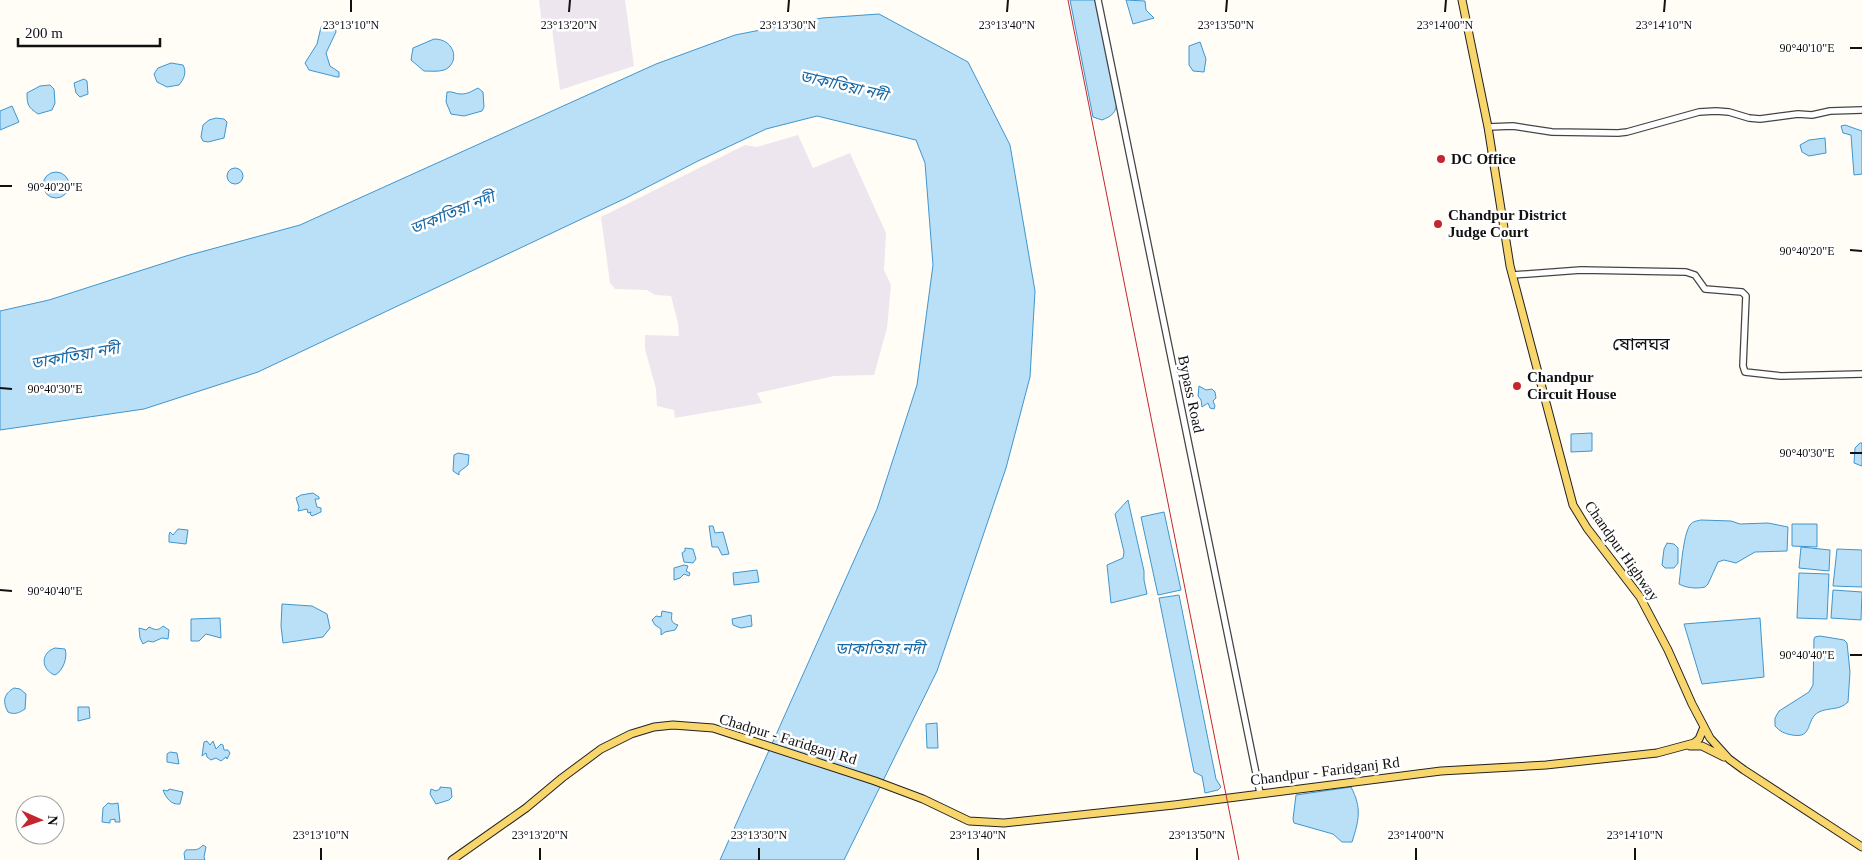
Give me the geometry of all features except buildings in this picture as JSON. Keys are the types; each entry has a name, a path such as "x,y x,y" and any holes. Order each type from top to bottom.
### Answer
{"main road":[{"name":"Chandpur Highway","path":"1462,0 1488,127 1512,275 1573,505 1587,528 1640,597 1668,650 1704,727 1716,746 1729,759"},
{"name":"Chadpur - Faridganj Rd","path":"452,860 526,808 601,749 630,734 650,727 673,725 713,728 875,781 923,799 969,821"},
{"path":"1685,746 1699,739 1704,727"},
{"name":"Chandpur - Faridganj Rd","path":"969,821 1004,823 1174,805 1441,771 1546,765 1635,756 1685,746"},
{"path":"1685,746 1702,746 1729,759 1765,785 1862,847"}],"street":[{"name":"Bypass Road","path":"1098,0 1260,793"},
{"path":"1488,127 1513,126 1552,132 1618,133 1699,112 1716,110 1760,119 1798,114 1812,115 1830,111 1862,110"},
{"path":"1512,275 1580,270 1686,272 1695,275 1706,288 1742,292 1746,296 1742,366 1745,372 1781,376 1862,374"}],"shaded area":[{"path":"539,0 625,0 634,66 560,90 552,29 542,24"},
{"path":"798,135 813,168 850,153 886,233 884,270 891,285 887,328 874,375 834,376 757,393 762,403 675,418 674,410 657,406 656,389 645,349 645,335 679,336 678,323 671,296 655,295 647,290 615,289 610,283 601,217 745,145 757,147"}],"water":[{"path":"1070,0 1095,0 1117,102 1113,114 1102,120 1093,117"},
{"path":"1126,0 1145,1 1146,10 1154,18 1133,24"},
{"name":"ডাকাতিয়া নদী","path":"879,14 968,62 1010,145 1035,291 1030,377 1006,468 937,671 844,860 720,860 877,509 917,385 933,265 925,163 916,140 817,116 766,129 626,198 258,372 144,409 0,430 0,311 49,300 186,256 300,225 656,64 735,35 822,18"},
{"path":"331,24 335,26 336,32 326,53 330,66 339,72 339,77 309,70 305,63 317,44 321,27"},
{"path":"434,39 447,43 451,47 454,58 449,67 444,70 424,71 411,60 413,48"},
{"path":"1200,42 1206,59 1204,72 1193,71 1189,65 1189,46"},
{"path":"171,63 183,65 185,73 179,85 167,87 157,82 154,74 158,68"},
{"path":"84,79 87,81 88,94 80,97 76,93 74,83"},
{"path":"50,85 54,89 55,103 52,110 38,114 29,105 27,93 40,86"},
{"path":"478,88 483,92 484,107 482,111 464,116 451,114 446,102 447,92 463,94"},
{"path":"12,106 19,122 0,130 0,111"},
{"path":"216,118 224,119 227,122 224,138 208,142 203,141 201,137 203,125 209,120"},
{"path":"1845,125 1862,131 1862,174 1854,175 1851,135 1843,133 1841,126"},
{"path":"1825,138 1826,153 1809,156 1802,152 1800,145 1809,140"},
{"path":"235,168 241,170 243,176 241,182 235,184 229,182 227,176 229,170"},
{"path":"56,172 65,176 69,185 65,194 56,198 47,194 43,185 47,176"},
{"path":"1199,386 1206,390 1212,389 1215,392 1214,409 1210,408 1208,403 1202,407 1198,396"},
{"path":"1592,433 1592,451 1571,452 1571,434"},
{"path":"1862,443 1862,466 1854,463 1855,448"},
{"path":"458,453 469,455 468,465 459,472 459,475 453,471 454,455"},
{"path":"313,493 319,497 319,499 315,499 317,507 321,508 321,512 312,516 311,512 308,513 307,509 298,511 299,507 296,498"},
{"path":"1128,500 1144,571 1147,594 1111,603 1107,565 1123,558 1124,552 1115,514"},
{"path":"1164,512 1181,590 1158,595 1141,517"},
{"path":"1701,520 1731,521 1740,524 1768,523 1788,527 1787,551 1755,552 1736,563 1724,560 1718,562 1705,587 1692,588 1679,584 1688,530 1691,524"},
{"path":"1792,524 1817,524 1817,547 1792,546"},
{"path":"709,526 713,526 715,533 723,532 729,554 722,555 718,547 712,547"},
{"path":"178,529 188,530 186,544 169,542 170,532 173,535"},
{"path":"1667,543 1674,544 1678,548 1678,563 1674,568 1665,568 1662,565 1664,549"},
{"path":"1801,547 1830,550 1829,571 1799,568"},
{"path":"685,548 693,549 696,559 693,563 684,562 682,553 685,551"},
{"path":"1837,549 1862,550 1862,587 1833,586"},
{"path":"684,565 688,566 686,571 690,573 689,576 684,574 674,580 674,568"},
{"path":"757,570 759,582 734,585 733,573"},
{"path":"1799,573 1829,574 1827,619 1797,618"},
{"path":"1833,590 1862,592 1861,620 1831,618"},
{"path":"1179,595 1216,779 1221,787 1218,790 1205,793 1202,776 1194,772 1159,598"},
{"path":"282,604 312,606 327,614 330,628 323,637 283,643 281,626"},
{"path":"662,611 672,613 672,621 678,625 675,630 661,635 661,629 652,620 656,616 661,617"},
{"path":"751,615 752,626 741,628 733,625 732,619"},
{"path":"220,618 221,638 206,634 199,641 191,641 191,619"},
{"path":"1760,618 1764,677 1702,684 1684,624"},
{"path":"163,626 169,630 168,639 162,638 143,644 139,628 146,630 149,627 156,630"},
{"path":"1820,636 1844,640 1847,643 1850,672 1848,702 1841,707 1819,712 1812,719 1804,734 1787,734 1775,726 1775,718 1779,711 1809,692 1813,685 1814,639"},
{"path":"55,648 65,649 66,656 62,667 55,675 50,673 44,661 50,650"},
{"path":"14,688 20,689 26,694 25,709 10,713 5,704 5,698"},
{"path":"78,707 89,707 90,718 78,721"},
{"path":"937,723 938,748 927,748 926,724"},
{"path":"207,741 210,745 213,741 216,749 221,744 223,745 224,750 228,750 230,753 227,759 226,757 221,761 216,758 211,760 207,757 206,753 202,756 204,742"},
{"path":"170,752 177,753 179,764 167,762 167,754"},
{"path":"440,787 451,788 452,797 449,800 436,804 430,794 431,789 436,791"},
{"path":"1351,787 1358,808 1352,842 1342,842 1333,834 1294,823 1296,795"},
{"path":"169,789 183,792 180,804 171,802 167,798 163,790 168,791"},
{"path":"108,803 118,803 120,822 115,822 115,819 110,820 110,823 102,822 103,808"},
{"path":"203,845 206,847 205,860 185,860 184,853 186,850 197,849"}],"railway":[{"path":"1068,0 1239,860"}],"place":[{"name":"DC Office","path":"1441,159"},
{"name":"Chandpur District Judge Court","path":"1438,224"},
{"name":"Chandpur Circuit House","path":"1517,386"}],"district":[{"name":"ষোলঘর","path":"1641,344"}]}
